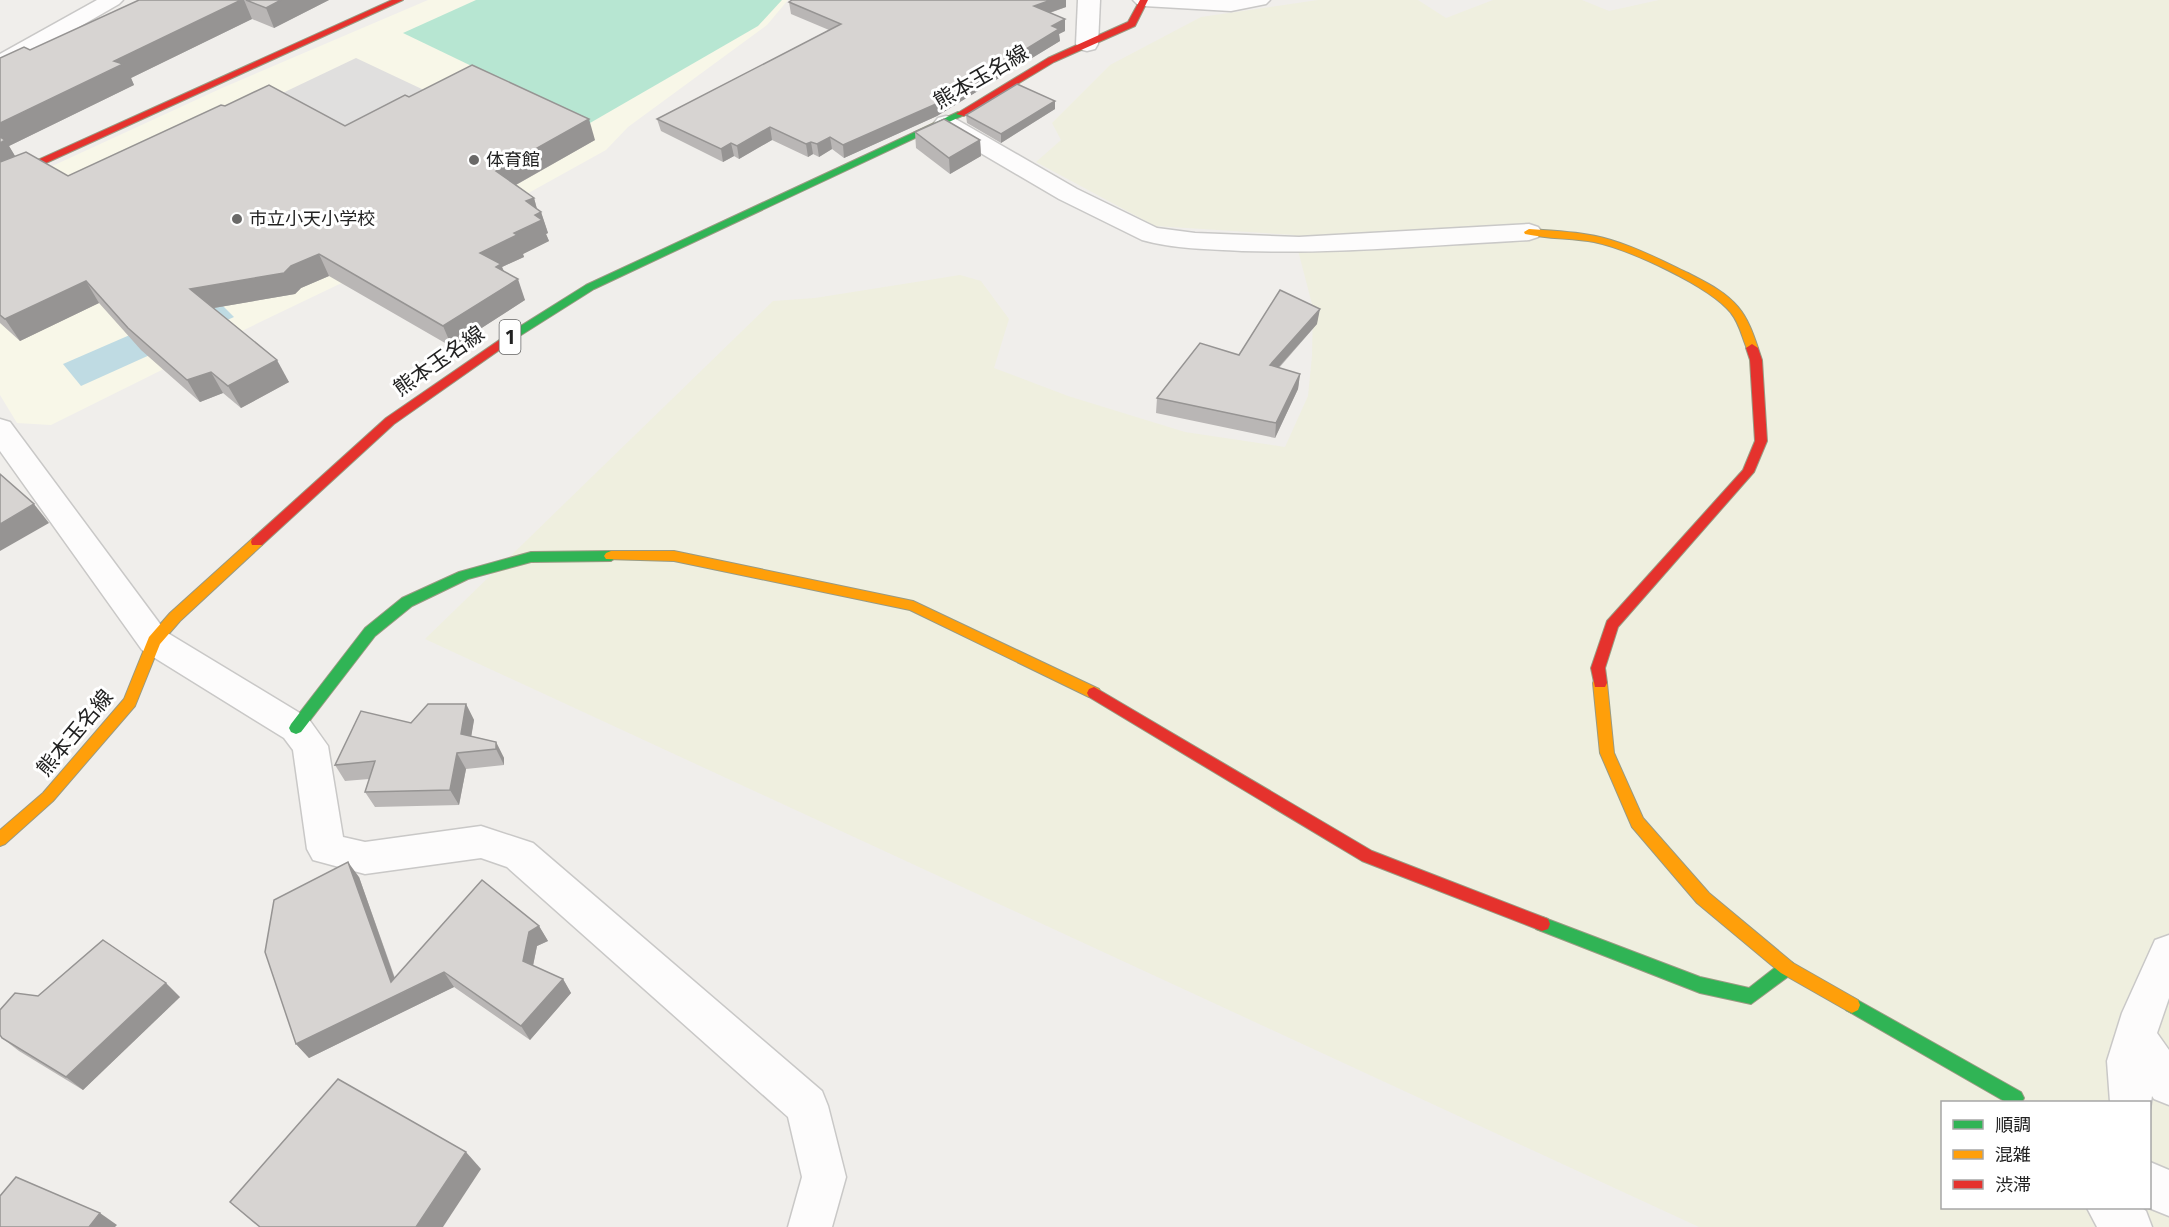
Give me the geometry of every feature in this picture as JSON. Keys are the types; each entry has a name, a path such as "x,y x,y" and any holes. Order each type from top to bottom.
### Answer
{"street":[{"path":"0,63 112,0"},
{"path":"0,181 399,0"},
{"path":"1087,44 1089,0"},
{"path":"1144,0 1231,5 1259,0"},
{"name":"熊本玉名線","path":"0,839 48,797 130,702 154,641 175,616 390,421 538,317 590,287 946,123 1052,60 1132,24 1144,0"},
{"path":"946,123 1068,194 1151,235 1195,241 1299,245 1529,232 1584,237 1609,242 1682,274 1728,302 1744,323 1756,360 1761,441 1748,472 1612,625 1598,669 1607,753 1637,822 1703,898 1787,968 2019,1101"},
{"path":"0,429 154,641 296,728 310,746 326,849 364,858 481,842 520,855 807,1106 824,1177 810,1227"},
{"path":"296,728 370,632 407,602 464,575 531,557 674,556 913,606 1102,697 1367,856 1700,985 1751,996 1787,968"},
{"path":"2131,1101 2128,1061 2142,1013 2169,953"},
{"path":"2135,1036 2169,1085"},
{"path":"2151,1185 2169,1194"},
{"path":"2110,1209 2130,1227"}],"shaded area":[{"name":"市立小天小学校","path":"428,0 788,0 767,25 628,127 606,150 523,196 51,425 17,423 0,395 0,190 222,88"},
{"path":"356,58 443,99 358,144 270,99"}],"green space":[{"path":"476,0 782,0 758,26 590,123 403,33"},
{"path":"1318,0 1418,0 1446,18 1493,0 1582,0 1609,11 1659,0 2169,0 2169,1227 1699,1227 425,639 773,301 815,298 960,275 981,281 1009,319 994,368 1068,396 1185,432 1285,447 1308,396 1312,356 1313,308 1294,235 1155,226 1036,162 1061,140 1052,123 1110,65 1201,17"}],"water":[{"path":"215,298 234,317 81,386 63,364"}],"building":[{"path":"139,0 241,0 114,61 123,64 0,123 0,58 24,47 30,50"},
{"path":"246,0 281,0 266,8"},
{"path":"792,0 1051,0 1034,6 1065,19 1052,26 1059,29 936,104 843,145 830,137 817,144 811,142 806,144 770,127 737,146 731,143 721,149 657,119 841,24 789,2"},
{"path":"472,65 589,119 496,171 534,198 526,201 541,212 535,215 542,220 480,253 501,264 496,267 518,279 443,326 319,254 291,266 284,273 190,289 277,360 228,386 211,372 187,380 128,328 86,281 5,319 0,315 0,162 26,152 68,176 269,85 345,126 405,95 409,97"},
{"path":"1017,84 1055,101 1001,134 966,115"},
{"path":"944,119 980,140 949,158 915,132"},
{"path":"1280,290 1320,309 1270,365 1300,374 1276,423 1157,398 1200,343 1239,355"},
{"path":"0,474 34,504 0,524"},
{"path":"428,704 466,704 461,734 496,742 496,749 457,753 450,790 365,792 375,761 335,765 361,711 411,723"},
{"path":"348,862 391,982 482,880 539,926 529,932 523,961 563,979 521,1026 444,972 296,1044 265,952 274,900"},
{"path":"103,940 166,983 66,1077 2,1038 0,1010 15,993 38,996"},
{"path":"338,1079 466,1152 416,1227 260,1227 230,1202"},
{"path":"16,1177 100,1213 89,1227 0,1227 0,1196"}],"traffic: fast":[{"path":"514,334 590,287 961,114"},
{"path":"296,728 370,632 407,602 464,575 531,557 611,556"},
{"path":"1542,924 1700,985 1751,996 1787,968"},
{"path":"1852,1005 2015,1098"}],"traffic: slow":[{"path":"1529,232 1578,236 1607,242 1690,278 1734,309 1744,325 1752,348"},
{"path":"0,839 48,797 130,702 154,641 175,617 257,542"},
{"path":"611,556 674,556 913,606 1094,693"},
{"path":"1600,683 1607,753 1637,822 1703,898 1787,968 1852,1005"}],"traffic: jam":[{"path":"0,181 399,0"},
{"path":"961,114 1051,60 1132,24 1144,0"},
{"path":"257,542 390,421 514,334"},
{"path":"1600,683 1598,668 1612,625 1748,472 1761,441 1756,360 1752,348"},
{"path":"1094,693 1367,856 1542,924"}],"place":[{"name":"体育館","path":"474,160"},
{"name":"市立小天小学校","path":"237,219"}]}
